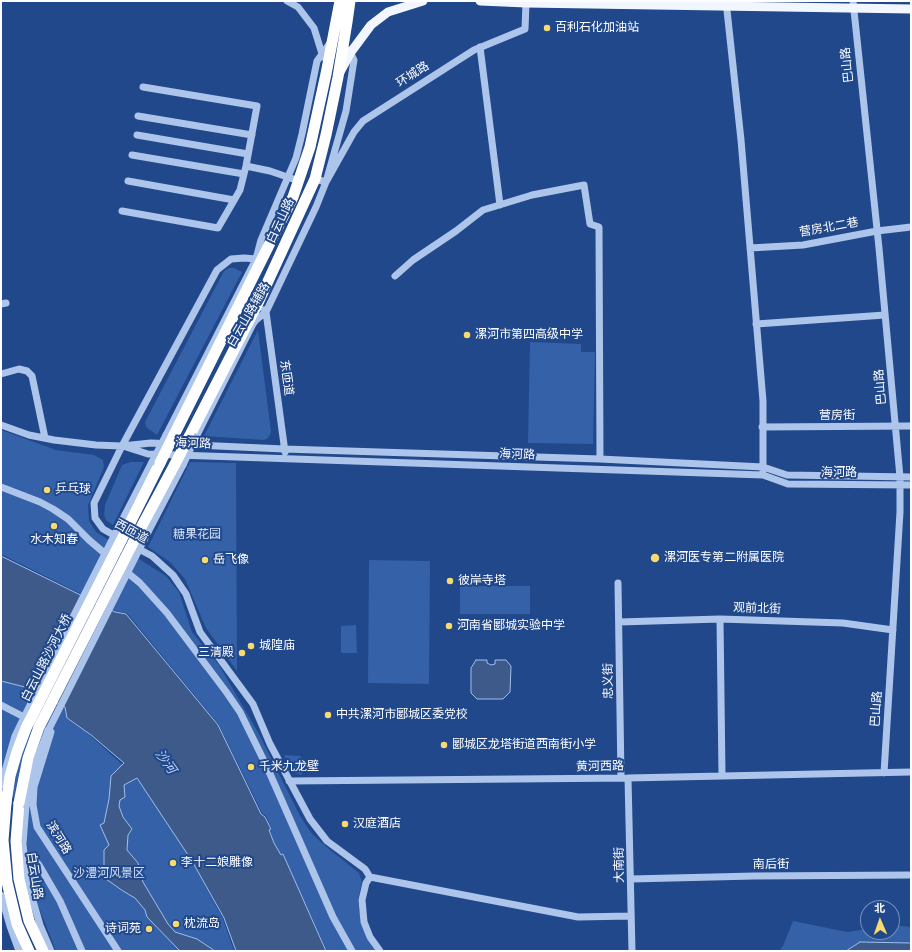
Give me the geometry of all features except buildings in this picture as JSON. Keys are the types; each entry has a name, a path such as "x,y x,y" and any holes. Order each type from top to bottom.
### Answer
{"highway":[{"name":"白云山路","path":"140,538 179,465 258,303 315,179 338,77 340,1"},
{"name":"白云山路","path":"122,530 259,260 293,197 310,148 326,74 350,1"},
{"name":"白云山路沙河大桥","path":"29,951 17,924 7,882 3,840 6,803 14,764 26,728 122,530"},
{"name":"白云山路沙河大桥","path":"22,804 28,758 40,727 140,538"},
{"name":"白云山路","path":"22,804 16,841 19,879 29,921 42,951"}],"main road":[{"path":"338,77 350,54 371,25 388,12 423,1"},
{"path":"480,1 853,5 911,9"}],"street":[{"path":"287,1 298,7 314,28 326,74"},
{"name":"环城路","path":"326,182 354,132 363,121 474,50 525,29 528,2"},
{"path":"726,4 741,140 763,400 763,475"},
{"name":"巴山路","path":"853,5 878,231 900,477 900,512 884,772"},
{"path":"259,260 261,240 296,158 317,61 322,54 338,40"},
{"name":"白云山路辅路","path":"192,437 253,324 266,312 316,207 326,182 346,111 354,60 338,40"},
{"path":"480,47 500,205"},
{"path":"122,211 218,228 240,190 257,106 143,87"},
{"path":"138,116 252,135"},
{"path":"137,135 248,154"},
{"path":"132,155 244,174"},
{"path":"246,166 270,171 299,181"},
{"path":"315,179 326,182"},
{"path":"128,181 234,200"},
{"path":"395,276 413,260 456,231 483,210 532,195 584,185 590,224 599,227 600,459"},
{"name":"营房北二巷","path":"750,248 803,245 878,231 911,227"},
{"name":"西匝道","path":"259,260 244,258 231,259 217,270 122,446 94,503 96,518 103,529 152,556 173,575 186,594 200,632 252,704 270,744 310,819 327,841 365,869 370,877"},
{"path":"258,303 266,312"},
{"name":"东匝道","path":"266,312 286,459"},
{"path":"756,324 886,315"},
{"path":"1,374 19,369 27,371 32,376 45,438"},
{"name":"海河路","path":"1,425 45,438 96,446 122,446 151,443 284,449 600,459 763,467 787,475 911,477"},
{"name":"营房街","path":"762,427 911,426"},
{"name":"海河路","path":"122,446 148,454 600,468 763,475 788,484 911,485"},
{"path":"1,487 40,502 68,519 89,540 140,583 172,619 227,692 240,712 267,767 334,917 352,951"},
{"name":"白云山路沙河大桥","path":"1,785 15,736 71,621 122,530"},
{"name":"忠义街","path":"618,583 624,778"},
{"path":"720,619 722,775"},
{"name":"观前北街","path":"619,622 720,619 843,623 893,630"},
{"name":"滨河路","path":"1,705 51,732 34,787 34,805 37,827 118,951"},
{"name":"黄河西路","path":"289,781 624,778 911,772"},
{"name":"大南街","path":"624,778 631,879 632,951"},
{"path":"22,804 23,844 27,880 40,925 51,951"},
{"path":"33,858 39,865 60,901 82,951"},
{"name":"南后街","path":"631,879 754,876 911,875"},
{"path":"380,951 370,937 364,922 362,900 366,883 370,877 578,917 631,916"},
{"path":"1,895 19,951"}],"green space":[{"path":"229,268 234,268 242,272 157,435 146,427 145,422 224,271"},
{"path":"258,330 271,432 268,438 264,440 204,436"},
{"path":"530,342 581,344 581,352 595,352 593,444 528,443"},
{"path":"1,430 56,450 94,455 103,460 104,467 88,505 89,521 96,532 166,576 179,592 192,632 219,665 259,734 300,816 312,834 359,873 362,882 358,899 361,923 376,951 327,951 283,854 281,854 274,843 270,830 272,829 266,816 262,813 219,725 127,613 115,611 1,554"},
{"path":"131,462 144,462 113,525 106,520 104,515 105,505 122,465"},
{"name":"糖果花园","path":"190,462 236,463 237,671 206,628 185,579 170,562 148,547"},
{"path":"369,560 430,561 429,684 368,683"},
{"path":"460,586 530,586 530,614 460,614"},
{"path":"356,625 357,653 341,653 341,626"},
{"name":"沙澧河风景区","path":"1,681 29,688 65,707 67,719 86,732 125,767 142,785 192,861 223,919 234,951 56,951 38,905 30,875 27,843 28,807 1,788"},
{"path":"284,755 301,756 302,775 294,773 291,770"},
{"path":"793,921 847,932 860,930 860,940 900,940 900,926 911,927 911,943 860,942 846,951 779,951 783,946"}],"water":[{"name":"沙河","path":"1,556 115,612 126,614 218,725 261,814 265,817 271,829 269,830 274,843 281,855 283,854 326,951 236,951 224,918 192,861 137,778 124,785 125,797 120,800 119,806 123,817 132,829 128,835 127,850 138,863 143,882 168,924 175,932 197,939 215,951 180,951 147,917 145,910 135,898 106,879 104,872 104,850 109,845 100,825 104,823 109,799 111,776 124,763 91,735 67,718 65,707 29,688 1,681"},
{"path":"476,660 487,660 487,663 491,665 495,664 495,660 506,660 511,666 510,692 503,699 477,699 471,693 471,668"},
{"path":"860,942 911,943 911,951 846,951"}],"place":[{"name":"百利石化加油站","path":"547,28"},
{"name":"漯河市第四高级中学","path":"467,335"},
{"name":"乒乓球","path":"47,490"},
{"name":"水木知春","path":"54,526"},
{"name":"漯河医专第二附属医院","path":"655,558"},
{"name":"岳飞像","path":"205,560"},
{"name":"彼岸寺塔","path":"450,581"},
{"name":"河南省郾城实验中学","path":"449,626"},
{"name":"城隍庙","path":"251,646"},
{"name":"三清殿","path":"242,653"},
{"name":"中共漯河市郾城区委党校","path":"328,715"},
{"name":"郾城区龙塔街道西南街小学","path":"444,745"},
{"name":"千米九龙壁","path":"251,767"},
{"name":"汉庭酒店","path":"345,824"},
{"name":"李十二娘雕像","path":"173,863"},
{"name":"枕流岛","path":"176,924"},
{"name":"诗词苑","path":"149,929"}]}
